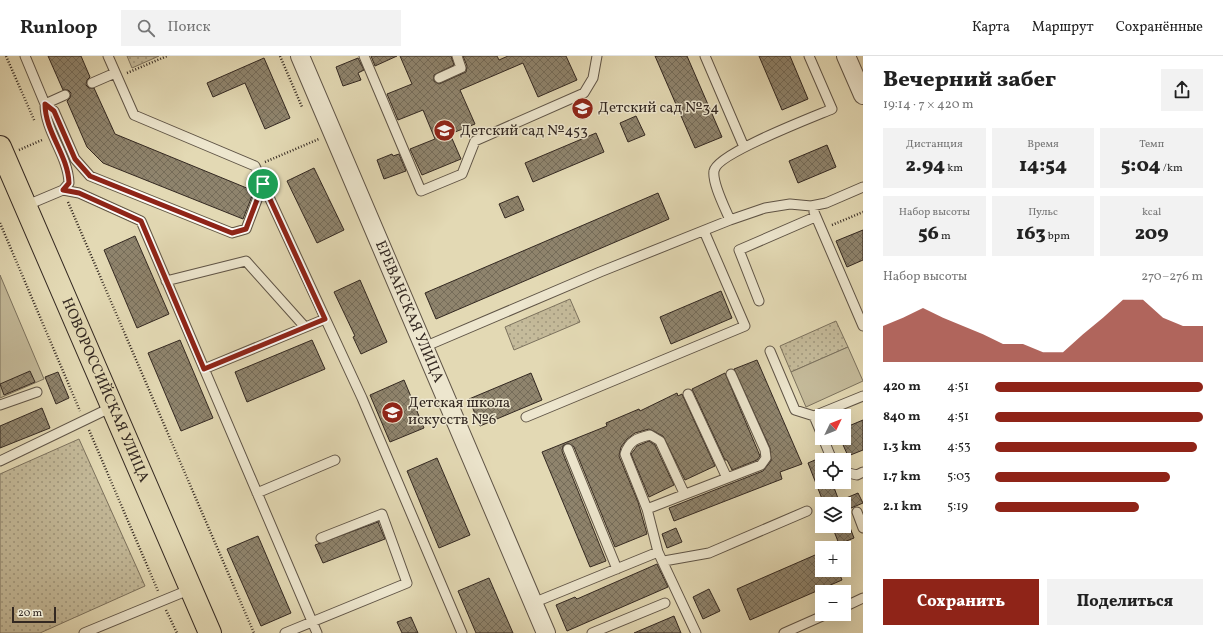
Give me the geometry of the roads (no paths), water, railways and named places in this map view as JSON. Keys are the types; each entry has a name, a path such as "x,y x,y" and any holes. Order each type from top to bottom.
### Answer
{"main road":[{"name":"НОВОРОССИЙСКАЯ УЛИЦА","path":"0,147 210,633"}],"street":[{"name":"ЕРЕВАНСКАЯ УЛИЦА","path":"300,56 546,633"},
{"path":"846,56 863,95"}],"lane":[{"path":"25,56 45,104 45,116 69,172 69,183 63,190 25,206"},
{"path":"108,56 134,115 255,166 362,398 462,633"},
{"path":"364,56 421,191 462,174 475,141 584,94 593,78 597,56"},
{"path":"439,78 461,68 457,56"},
{"path":"705,56 744,147"},
{"path":"730,220 714,179 714,169 719,162 744,147 832,109 809,56"},
{"path":"92,83 116,75"},
{"path":"45,104 65,95"},
{"path":"45,104 54,111 75,159 90,176 232,233 246,229 263,184"},
{"path":"424,347 600,272 730,220 765,208 790,204 811,206 826,203 863,187"},
{"path":"63,190 79,193 141,221 317,633"},
{"path":"811,206 863,326"},
{"path":"759,301 738,250 815,217"},
{"path":"526,417 746,326 704,231"},
{"path":"166,282 246,261 305,327"},
{"path":"204,369 325,319"},
{"path":"770,351 795,410 814,416 863,396"},
{"path":"647,509 760,465 766,458 765,450 731,374"},
{"path":"0,405 37,392"},
{"path":"688,394 727,478"},
{"path":"0,461 112,407"},
{"path":"684,494 660,441 650,435 637,438 628,445 625,454 647,509 658,552 664,561 696,633"},
{"path":"568,449 617,569"},
{"path":"257,493 335,460"},
{"path":"851,474 857,475 863,472"},
{"path":"664,561 709,553 807,511"},
{"path":"857,512 863,528"},
{"path":"285,633 406,583 382,514 321,538"},
{"path":"533,603 658,552"},
{"path":"84,633 191,589"},
{"path":"851,603 863,598"},
{"path":"592,633 665,603"},
{"path":"784,633 815,619"}],"place":[{"name":"Детский сад №34","path":"582,108"},
{"name":"Детский сад №453","path":"444,131"},
{"name":"Детская школа искусств №6","path":"392,412"}]}
